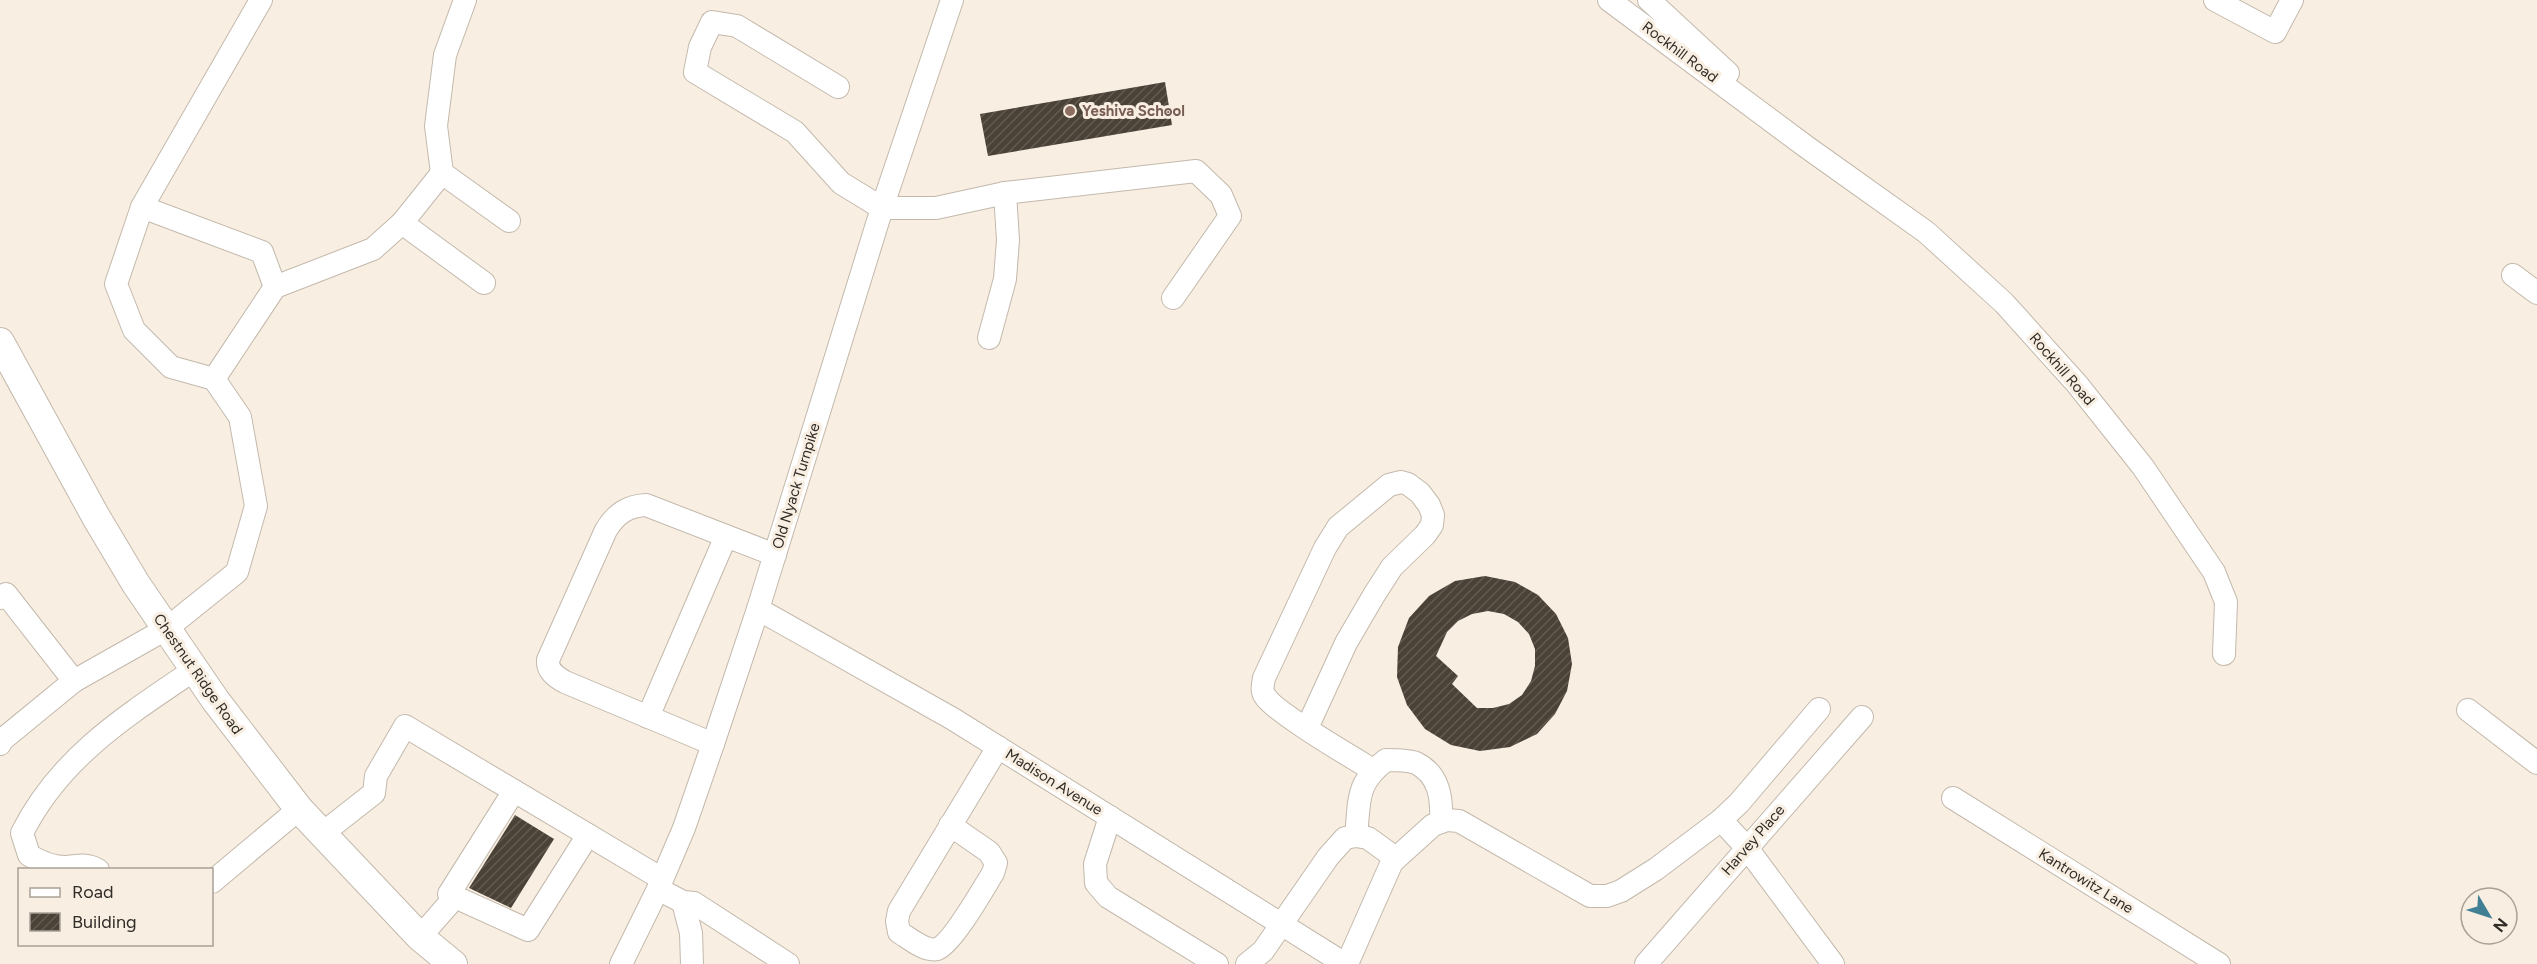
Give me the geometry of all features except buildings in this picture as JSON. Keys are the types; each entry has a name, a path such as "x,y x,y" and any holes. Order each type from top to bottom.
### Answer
{"main road":[{"name":"Chestnut Ridge Road","path":"0,342 96,518 194,670 299,809 420,937 453,964"}],"street":[{"path":"0,744 74,681 166,629 237,572 256,506 240,417 214,379 171,367 134,330 116,284 142,207 261,0"},
{"path":"214,379 275,287 373,249 402,223 442,173 436,126 445,55 465,0"},
{"name":"Old Nyack Turnpike","path":"621,964 684,828 713,744 758,609 882,208 952,0"},
{"name":"Rockhill Road","path":"1609,0 1808,148 1926,232 2004,303 2077,384 2143,467 2214,572 2226,602 2224,654"},
{"name":"Rockhill Road","path":"1649,0 1808,148"},
{"path":"2215,0 2275,32 2292,0"},
{"path":"838,87 738,26 712,22 700,47 695,72 795,132 841,183 882,208 936,208 1005,193 1196,171 1221,195 1230,216 1173,298"},
{"path":"442,173 509,221"},
{"path":"988,338 1005,279 1008,240 1005,193"},
{"path":"142,207 262,252 275,287"},
{"path":"402,223 484,282"},
{"path":"2513,275 2537,293"},
{"path":"1307,728 1346,643 1374,595 1392,567 1425,535 1432,525 1429,505 1420,493 1408,484 1401,482 1389,485 1338,527 1325,548 1264,678 1263,693 1269,702 1307,728 1373,770"},
{"path":"713,744 565,682 551,672 548,660 606,530 623,510 635,505 646,505 775,555"},
{"path":"648,717 726,536"},
{"path":"0,598 6,594 74,681"},
{"name":"Madison Avenue","path":"758,609 953,719 1346,964"},
{"path":"94,868 87,864 64,867 40,862 29,855 22,832 35,806 69,764 122,719 194,670"},
{"path":"1346,964 1392,862 1433,825 1447,820 1459,821 1590,896 1606,896 1621,891 1656,870 1721,820 1739,804 1819,709"},
{"path":"2468,710 2537,763"},
{"name":"Harvey Place","path":"1646,964 1862,717"},
{"path":"322,833 374,793 375,776 405,726 588,835 683,902 694,903 788,964"},
{"path":"950,825 989,852 996,863 993,873 948,941 936,949 925,948 899,932 898,911 950,825 998,747"},
{"path":"1247,964 1263,951 1328,856 1351,837 1358,800 1369,774 1386,760 1415,763 1434,780 1442,798 1441,822"},
{"path":"514,791 449,894 528,930 588,835"},
{"name":"Kantrowitz Lane","path":"1953,798 2219,964"},
{"path":"213,881 299,809"},
{"path":"1110,817 1095,864 1096,883 1108,897 1217,964"},
{"path":"1721,820 1747,848 1833,964"},
{"path":"1351,837 1368,838 1382,846 1390,854 1392,862"},
{"path":"420,937 455,897"},
{"path":"683,902 691,933 692,964"},
{"path":"691,933 716,916"}],"place":[{"name":"Yeshiva School","path":"1070,111"}]}
